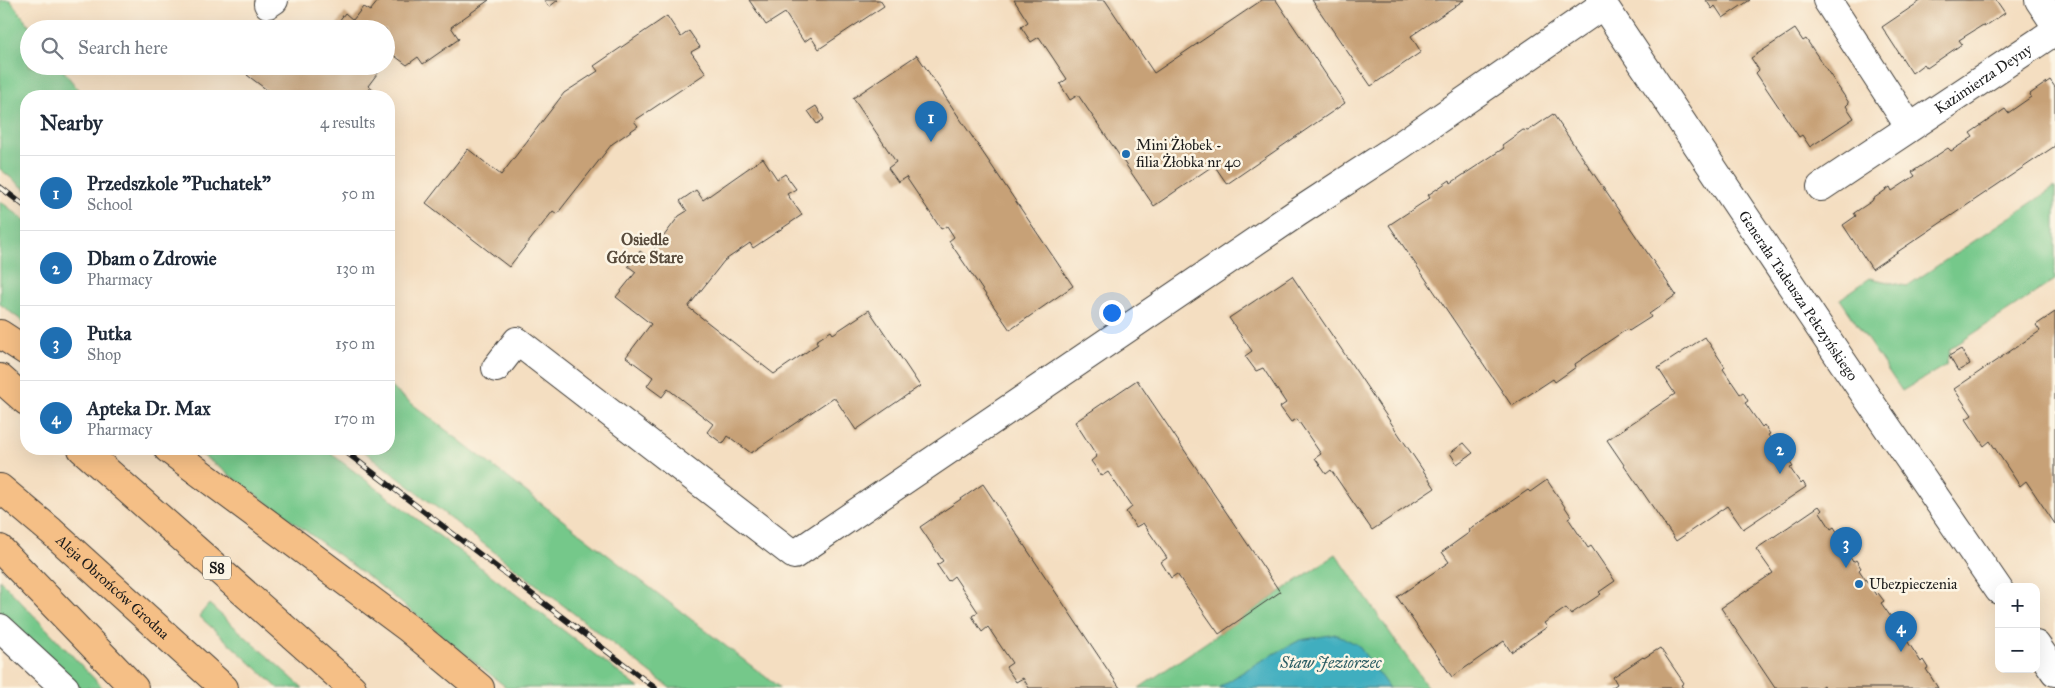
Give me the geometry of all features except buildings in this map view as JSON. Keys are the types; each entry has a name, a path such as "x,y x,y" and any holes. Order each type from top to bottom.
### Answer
{"highway":[{"path":"0,334 20,347"},
{"path":"0,378 20,396"},
{"name":"S8","path":"89,455 352,688"},
{"path":"176,455 408,628 480,688"},
{"name":"Aleja Obrońców Grodna","path":"0,488 51,531 224,688"},
{"path":"0,549 134,688"}],"street":[{"path":"1828,0 1909,126"},
{"path":"2038,0 2055,24"},
{"path":"496,368 517,340 794,555 1409,139 1602,2"},
{"name":"Generała Tadeusza Pełczyńskiego","path":"1602,2 1842,361 1995,584"},
{"name":"Kazimierza Deyny","path":"1821,187 1909,126 2055,31"},
{"path":"0,628 65,688"},
{"path":"2040,651 2055,672"}],"green space":[{"path":"0,0 10,0 25,20 20,20 20,75 67,75 78,90 20,90 20,185 0,169"},
{"path":"2055,187 2055,280 1950,349 1946,365 1902,391 1840,299 1870,278 1907,286"},
{"path":"0,201 20,216 20,319 0,304"},
{"path":"395,391 780,688 670,688 369,455 395,455"},
{"path":"202,455 333,455 639,688 507,688 374,581"},
{"path":"1336,554 1428,688 1139,688"},
{"path":"0,580 103,688 80,688 0,614"},
{"path":"209,604 303,688 278,688 199,616"}],"water":[{"name":"Staw Jeziorzec","path":"1336,634 1358,645 1389,688 1218,688 1257,663 1300,640"}],"railway":[{"path":"0,187 20,202"},
{"path":"350,455 655,688"}],"place":[{"name":"Przedszkole \"Puchatek\"","path":"931,142"},
{"name":"Mini Żłobek - filia Żłobka nr 40","path":"1126,154"},
{"name":"Dbam o Zdrowie","path":"1780,474"},
{"name":"Putka","path":"1846,568"},
{"name":"Ubezpieczenia","path":"1859,584"},
{"name":"Apteka Dr. Max","path":"1901,652"}],"district":[{"name":"Osiedle Górce Stare","path":"645,248"}]}
